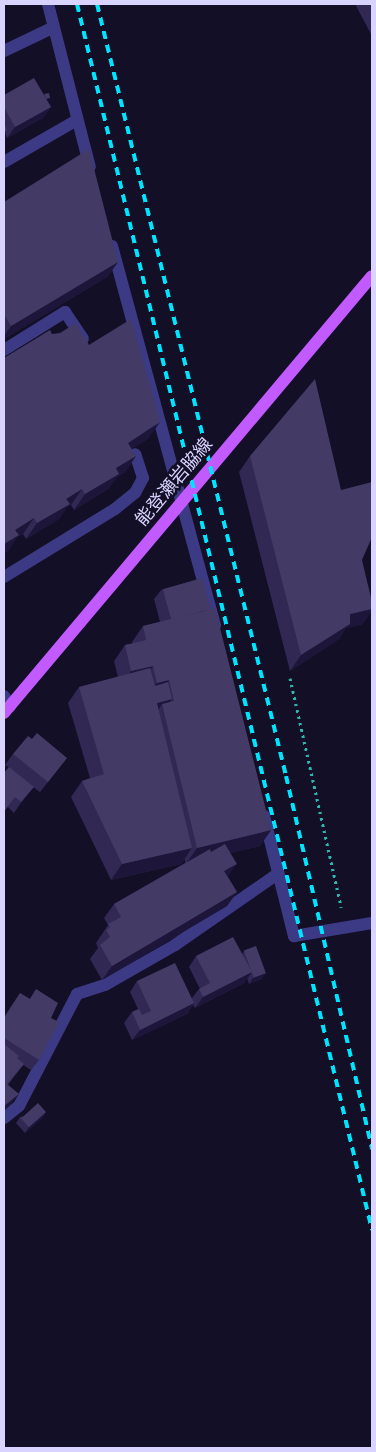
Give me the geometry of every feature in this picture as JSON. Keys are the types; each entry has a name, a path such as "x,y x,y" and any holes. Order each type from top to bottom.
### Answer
{"main road":[{"name":"能登瀬岩脇線","path":"6,705 372,276"}],"street":[{"path":"48,4 93,176"},
{"path":"4,50 54,27"},
{"path":"4,162 77,120"},
{"path":"109,233 220,643"},
{"path":"4,350 66,312 89,349"},
{"path":"4,577 115,509 135,493 143,478 135,454"},
{"path":"261,806 294,936 372,923"},
{"path":"4,1118 19,1106 77,994 105,985 175,945 279,873"}],"path":[{"path":"290,678 345,928"}],"building":[{"path":"34,78 51,107 15,127 4,107 4,95"},
{"path":"49,93 50,98 46,99 44,94"},
{"path":"89,149 118,262 11,326 4,314 4,202"},
{"path":"131,319 160,422 128,443 136,456 116,468 119,474 85,494 82,489 66,499 70,504 37,523 34,518 15,530 19,535 4,544 4,358 50,330 52,334 60,333 76,323 89,345"},
{"path":"315,379 341,490 372,482 372,537 362,560 372,609 350,614 350,624 301,655 250,456"},
{"path":"202,578 211,609 171,620 163,589"},
{"path":"215,608 271,830 197,848 162,704 174,701 169,680 157,683 153,666 131,671 125,645 146,640 143,626"},
{"path":"150,668 155,686 168,682 172,699 157,703 192,848 122,864 82,781 104,774 79,687"},
{"path":"37,733 67,758 48,782 13,754 28,736 32,739"},
{"path":"9,767 34,787 21,802 15,797 4,811 4,773"},
{"path":"225,844 237,864 224,871 237,892 112,966 100,945 110,937 106,930 110,927 108,924 121,917 114,904 210,849 211,852"},
{"path":"233,937 252,972 203,997 199,989 210,983 196,956"},
{"path":"256,946 266,973 254,978 244,950"},
{"path":"175,963 194,1003 140,1030 132,1012 139,1009 142,1015 151,1011 137,981"},
{"path":"36,989 58,1003 51,1018 59,1022 39,1060 4,1038 4,1018 20,993 30,999"},
{"path":"4,1044 19,1056 17,1058 24,1064 7,1084 19,1094 4,1106"},
{"path":"38,1103 46,1112 29,1127 21,1118"}],"railway":[{"path":"77,4 372,1230"},
{"path":"97,4 286,776 372,1149"}]}
